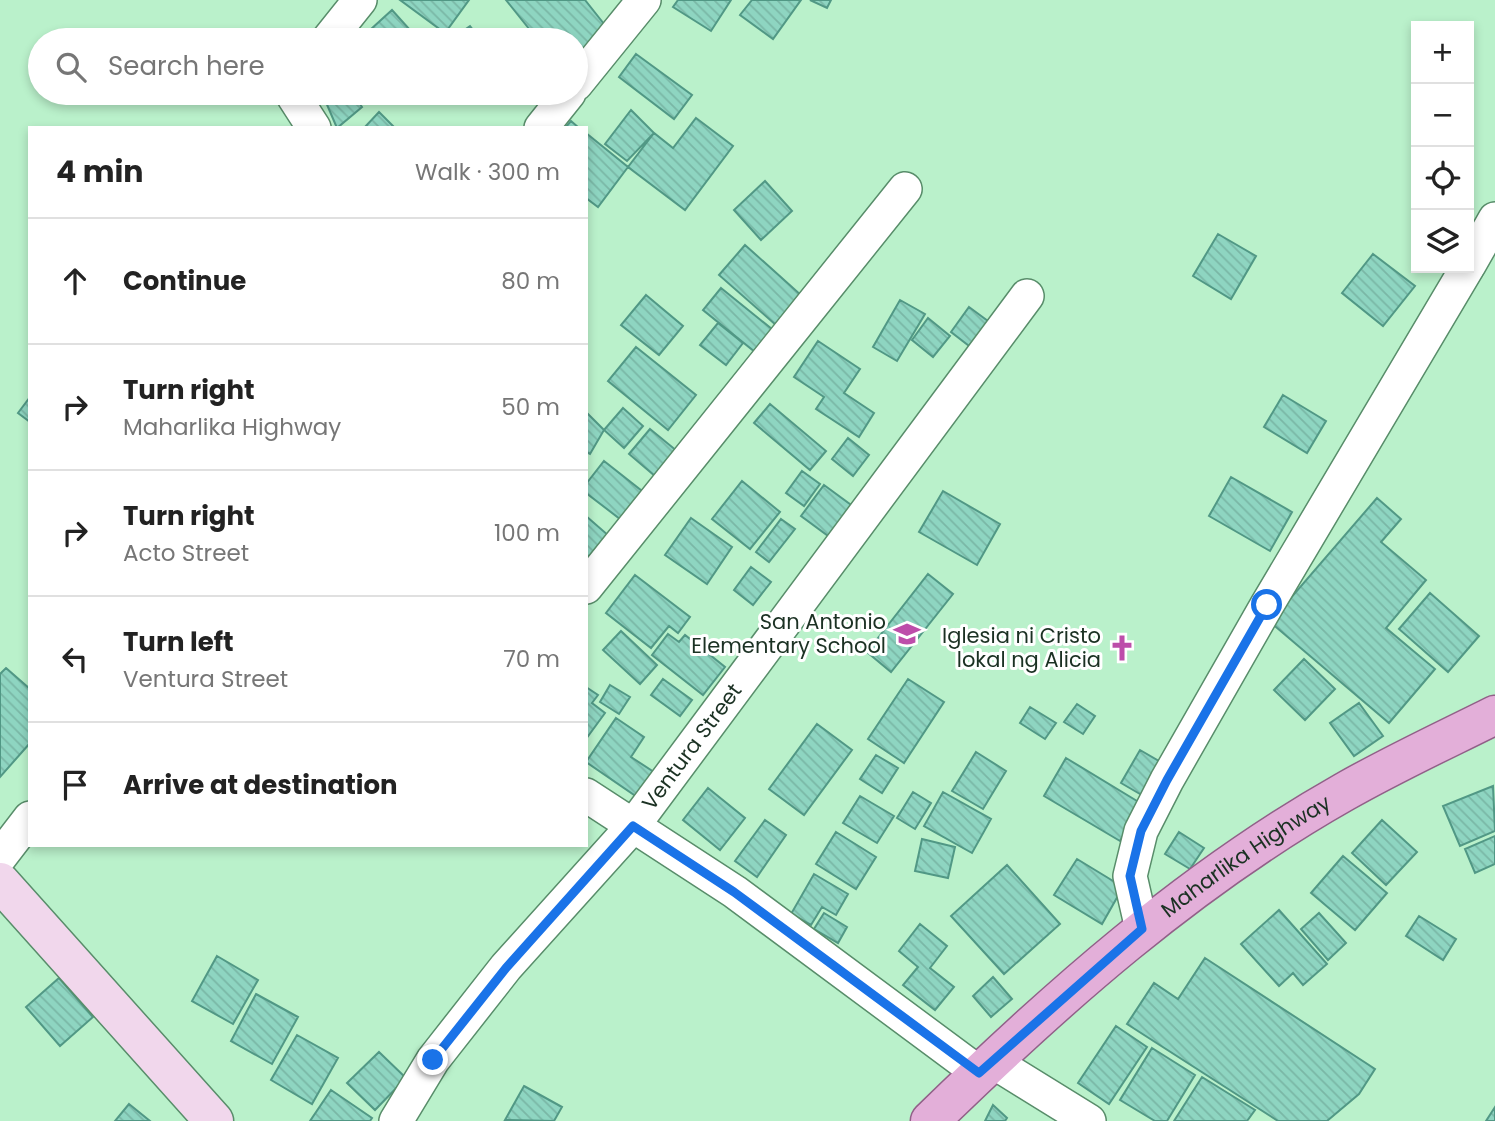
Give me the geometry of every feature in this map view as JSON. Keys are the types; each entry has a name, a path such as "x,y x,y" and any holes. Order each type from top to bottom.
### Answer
{"main road":[{"name":"Maharlika Highway","path":"930,1121 986,1067 1142,929 1198,887 1343,792 1495,715"},
{"path":"0,882 214,1121"}],"street":[{"path":"338,28 360,0"},
{"path":"588,69 644,0"},
{"path":"299,105 313,126"},
{"path":"543,126 559,105"},
{"path":"588,585 905,189"},
{"path":"1474,256 1495,219"},
{"path":"1142,929 1130,876 1141,831 1167,780 1267,605 1464,273"},
{"name":"Ventura Street","path":"396,1121 433,1060 498,978 633,826 1027,296"},
{"path":"588,796 746,900 986,1067 1089,1121"},
{"path":"0,857 28,821"}],"building":[{"path":"400,0 469,0 449,28 438,28"},
{"path":"506,0 585,0 608,29 588,45 588,28 528,28"},
{"path":"678,0 731,0 711,31 673,7"},
{"path":"752,0 801,0 773,39 740,15"},
{"path":"810,0 831,0 827,8"},
{"path":"392,10 408,28 372,28"},
{"path":"636,54 692,95 674,119 619,77"},
{"path":"327,105 361,105 362,107 336,126"},
{"path":"631,110 654,133 627,161 605,144"},
{"path":"379,112 393,126 366,126"},
{"path":"696,118 733,146 685,210 628,167 654,133 673,148"},
{"path":"588,135 628,167 598,207 588,200"},
{"path":"765,181 792,211 761,240 734,210"},
{"path":"1218,234 1256,256 1231,299 1193,276"},
{"path":"745,245 802,296 776,325 719,275"},
{"path":"1373,254 1415,286 1383,326 1342,293"},
{"path":"721,288 778,334 760,356 703,310"},
{"path":"646,295 683,326 659,355 621,325"},
{"path":"900,300 925,314 897,361 873,347"},
{"path":"969,307 996,327 977,352 951,332"},
{"path":"928,318 950,336 933,357 912,340"},
{"path":"718,323 743,343 726,365 700,345"},
{"path":"818,341 860,369 844,393 874,413 859,437 816,409 824,397 794,377"},
{"path":"636,347 696,395 668,430 608,381"},
{"path":"1283,395 1326,421 1307,453 1264,427"},
{"path":"28,400 28,420 18,413"},
{"path":"770,404 826,451 810,470 754,423"},
{"path":"623,408 643,426 624,448 604,430"},
{"path":"588,414 604,430 590,454 588,453"},
{"path":"650,429 677,451 655,476 629,454"},
{"path":"848,438 869,455 853,476 832,459"},
{"path":"604,461 642,491 620,519 588,495 588,481"},
{"path":"802,471 820,484 804,506 786,493"},
{"path":"1231,477 1292,512 1270,551 1209,516"},
{"path":"742,481 780,512 750,549 712,519"},
{"path":"824,485 858,510 835,541 801,516"},
{"path":"943,491 1000,524 977,565 919,532"},
{"path":"1377,498 1401,519 1381,542 1426,580 1386,628 1435,669 1389,723 1270,622"},
{"path":"588,518 609,536 590,557 588,556"},
{"path":"691,518 732,547 707,584 665,555"},
{"path":"781,519 795,529 769,562 756,552"},
{"path":"751,567 771,582 753,605 734,590"},
{"path":"928,574 953,594 891,672 867,652"},
{"path":"635,575 690,617 678,633 669,626 651,648 606,613"},
{"path":"1430,593 1479,636 1448,672 1399,629"},
{"path":"621,631 657,665 640,684 603,650"},
{"path":"668,634 679,642 685,635 725,667 703,695 652,655"},
{"path":"1304,659 1335,689 1305,720 1274,690"},
{"path":"6,668 28,687 28,745 0,777 0,674"},
{"path":"663,679 692,700 680,716 651,695"},
{"path":"908,679 944,702 904,763 868,739"},
{"path":"610,685 630,697 619,714 600,702"},
{"path":"588,688 598,695 592,703 605,713 588,736"},
{"path":"1359,703 1383,736 1354,756 1330,723"},
{"path":"1077,704 1095,716 1083,734 1064,722"},
{"path":"1030,707 1056,723 1045,739 1020,723"},
{"path":"616,718 644,737 631,757 660,776 643,801 588,763 588,759"},
{"path":"817,724 852,750 804,815 769,789"},
{"path":"1140,750 1171,768 1152,801 1121,783"},
{"path":"976,752 1006,771 983,809 952,791"},
{"path":"876,755 898,768 882,793 860,779"},
{"path":"1066,758 1142,804 1120,841 1044,796"},
{"path":"1493,786 1495,831 1460,846 1443,806"},
{"path":"708,788 745,818 720,850 683,820"},
{"path":"913,792 931,803 915,829 897,818"},
{"path":"943,792 991,819 972,853 924,826"},
{"path":"860,796 894,816 877,843 843,823"},
{"path":"765,820 786,835 757,877 735,861"},
{"path":"1382,820 1417,852 1386,885 1352,853"},
{"path":"836,832 876,857 856,889 816,864"},
{"path":"1179,832 1204,848 1190,869 1165,854"},
{"path":"1495,836 1495,864 1475,873 1465,849"},
{"path":"922,839 955,847 948,878 915,871"},
{"path":"1343,856 1387,893 1355,930 1311,893"},
{"path":"1077,859 1123,887 1102,924 1054,895"},
{"path":"1007,865 1060,924 1004,974 951,916"},
{"path":"814,874 848,894 836,915 822,907 811,925 791,914"},
{"path":"1279,910 1327,964 1303,985 1293,973 1279,986 1241,944"},
{"path":"824,913 847,927 838,943 814,929"},
{"path":"1319,913 1346,943 1328,960 1301,929"},
{"path":"1419,916 1456,939 1443,960 1406,936"},
{"path":"920,924 947,946 930,968 954,987 935,1010 903,985 918,967 899,951"},
{"path":"217,956 258,980 233,1024 192,1001"},
{"path":"1205,958 1375,1069 1359,1094 1327,1121 1278,1121 1127,1024 1154,983 1178,999"},
{"path":"993,977 1012,999 991,1017 973,996"},
{"path":"59,978 93,1017 60,1046 26,1007"},
{"path":"256,994 298,1017 272,1064 231,1041"},
{"path":"1116,1026 1147,1047 1109,1104 1078,1083"},
{"path":"297,1035 338,1058 312,1104 271,1080"},
{"path":"1152,1048 1195,1075 1167,1121 1155,1121 1120,1100"},
{"path":"379,1052 406,1078 375,1110 347,1083"},
{"path":"1202,1077 1255,1110 1247,1121 1174,1121"},
{"path":"524,1086 562,1107 554,1121 505,1120"},
{"path":"331,1090 372,1118 370,1121 310,1121"},
{"path":"129,1104 150,1121 115,1121"},
{"path":"993,1105 1007,1118 1005,1121 985,1121"},
{"path":"1495,1107 1495,1121 1486,1121"}],"place":[{"name":"San Antonio Elementary School","path":"907,634"},
{"name":"Iglesia ni Cristo lokal ng Alicia","path":"1122,648"}],"route":[{"path":"433,1060 506,968 633,826 734,892 848,972 979,1073 1142,929 1130,876 1141,831 1167,780 1267,605"}]}
